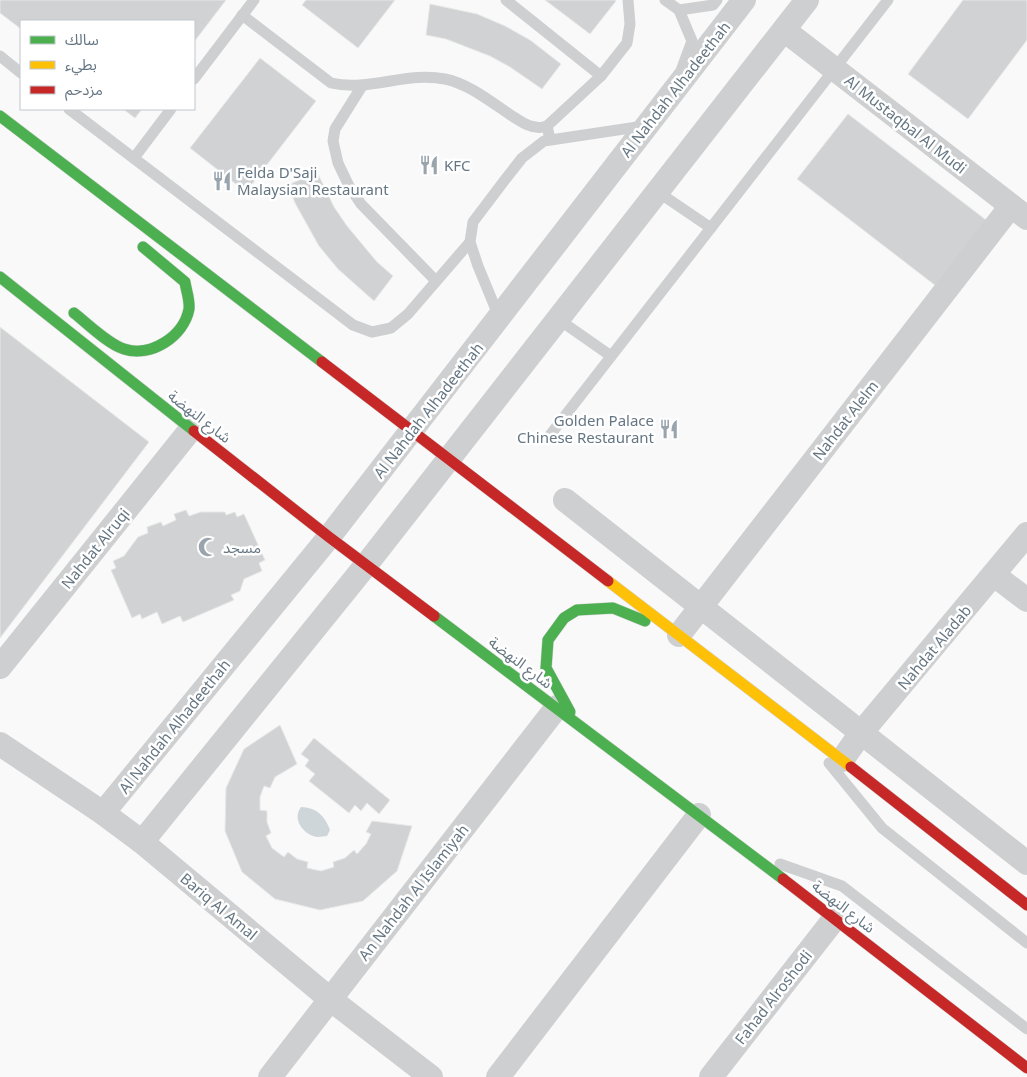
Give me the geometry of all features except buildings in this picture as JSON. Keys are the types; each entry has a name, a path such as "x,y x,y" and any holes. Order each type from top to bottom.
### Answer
{"street":[{"name":"Al Nahdah Alhadeethah","path":"103,813 329,537 744,0"},
{"path":"142,842 372,558 807,0"},
{"name":"Al Mustaqbal Al Mudi","path":"784,30 1019,212"},
{"path":"0,116 62,178"},
{"path":"0,116 412,430 442,468 679,635 1027,905"},
{"name":"Nahdat Alelm","path":"679,635 1019,212"},
{"path":"62,304 123,349 142,352 162,346 180,329 189,308 185,282 134,240"},
{"name":"شارع النهضة","path":"0,277 329,537 372,558 577,723 835,918 1027,1068"},
{"name":"Nahdat Alruqi","path":"0,667 191,429"},
{"path":"565,500 1027,863"},
{"name":"Nahdat Aladab","path":"842,760 861,733 1027,534"},
{"path":"994,575 1027,600"},
{"path":"577,723 546,668 548,640 564,618 577,610 613,608 679,635"},
{"name":"An Nahdah Al Islamiyah","path":"270,1077 557,707"},
{"name":"Bariq Al Amal","path":"0,744 103,813 142,842 330,999 431,1077"},
{"path":"498,1077 699,815"},
{"name":"Fahad Alroshodi","path":"710,1077 835,918"}],"lane":[{"path":"195,78 254,0"},
{"path":"506,0 602,76"},
{"path":"242,15 331,84 362,86 427,77 445,79 463,85 524,123 535,127 547,126 602,76 627,43 630,24 628,0"},
{"path":"665,0 679,10 692,41 674,91"},
{"path":"679,10 713,5 717,0"},
{"path":"550,435 888,0"},
{"path":"0,56 20,71"},
{"path":"362,86 336,129 333,141 338,164 361,204 436,282"},
{"path":"70,110 353,325 372,332 391,328 408,314 470,242"},
{"path":"134,158 170,110"},
{"path":"499,317 470,242 473,222 522,158 535,147 550,140 647,125"},
{"path":"547,126 550,140"},
{"path":"658,192 711,228"},
{"path":"558,319 611,356"},
{"path":"802,730 882,828 1027,943"},
{"path":"752,855 842,886 1027,1029"}],"shaded area":[{"path":"301,807 311,809 323,817 330,830 327,836 313,836 304,830 298,817"}],"traffic: fast":[{"path":"0,116 322,362"},
{"path":"74,313 105,338 124,349 134,351 145,350 155,347 173,336 181,328 189,309 185,282 143,247"},
{"path":"0,277 194,431"},
{"path":"570,712 546,668 548,640 564,618 577,610 613,608 645,621"},
{"path":"434,616 783,879"}],"traffic: slow":[{"path":"608,581 851,767"}],"traffic: jam":[{"path":"322,362 608,581"},
{"path":"194,431 329,537 434,616"},
{"path":"851,767 1027,905"},
{"path":"783,879 1027,1068"}],"place":[{"name":"KFC","path":"429,165"},
{"name":"Felda D'Saji Malaysian Restaurant","path":"222,181"},
{"name":"Golden Palace Chinese Restaurant","path":"669,429"},
{"name":"مسجد","path":"208,547"}]}
